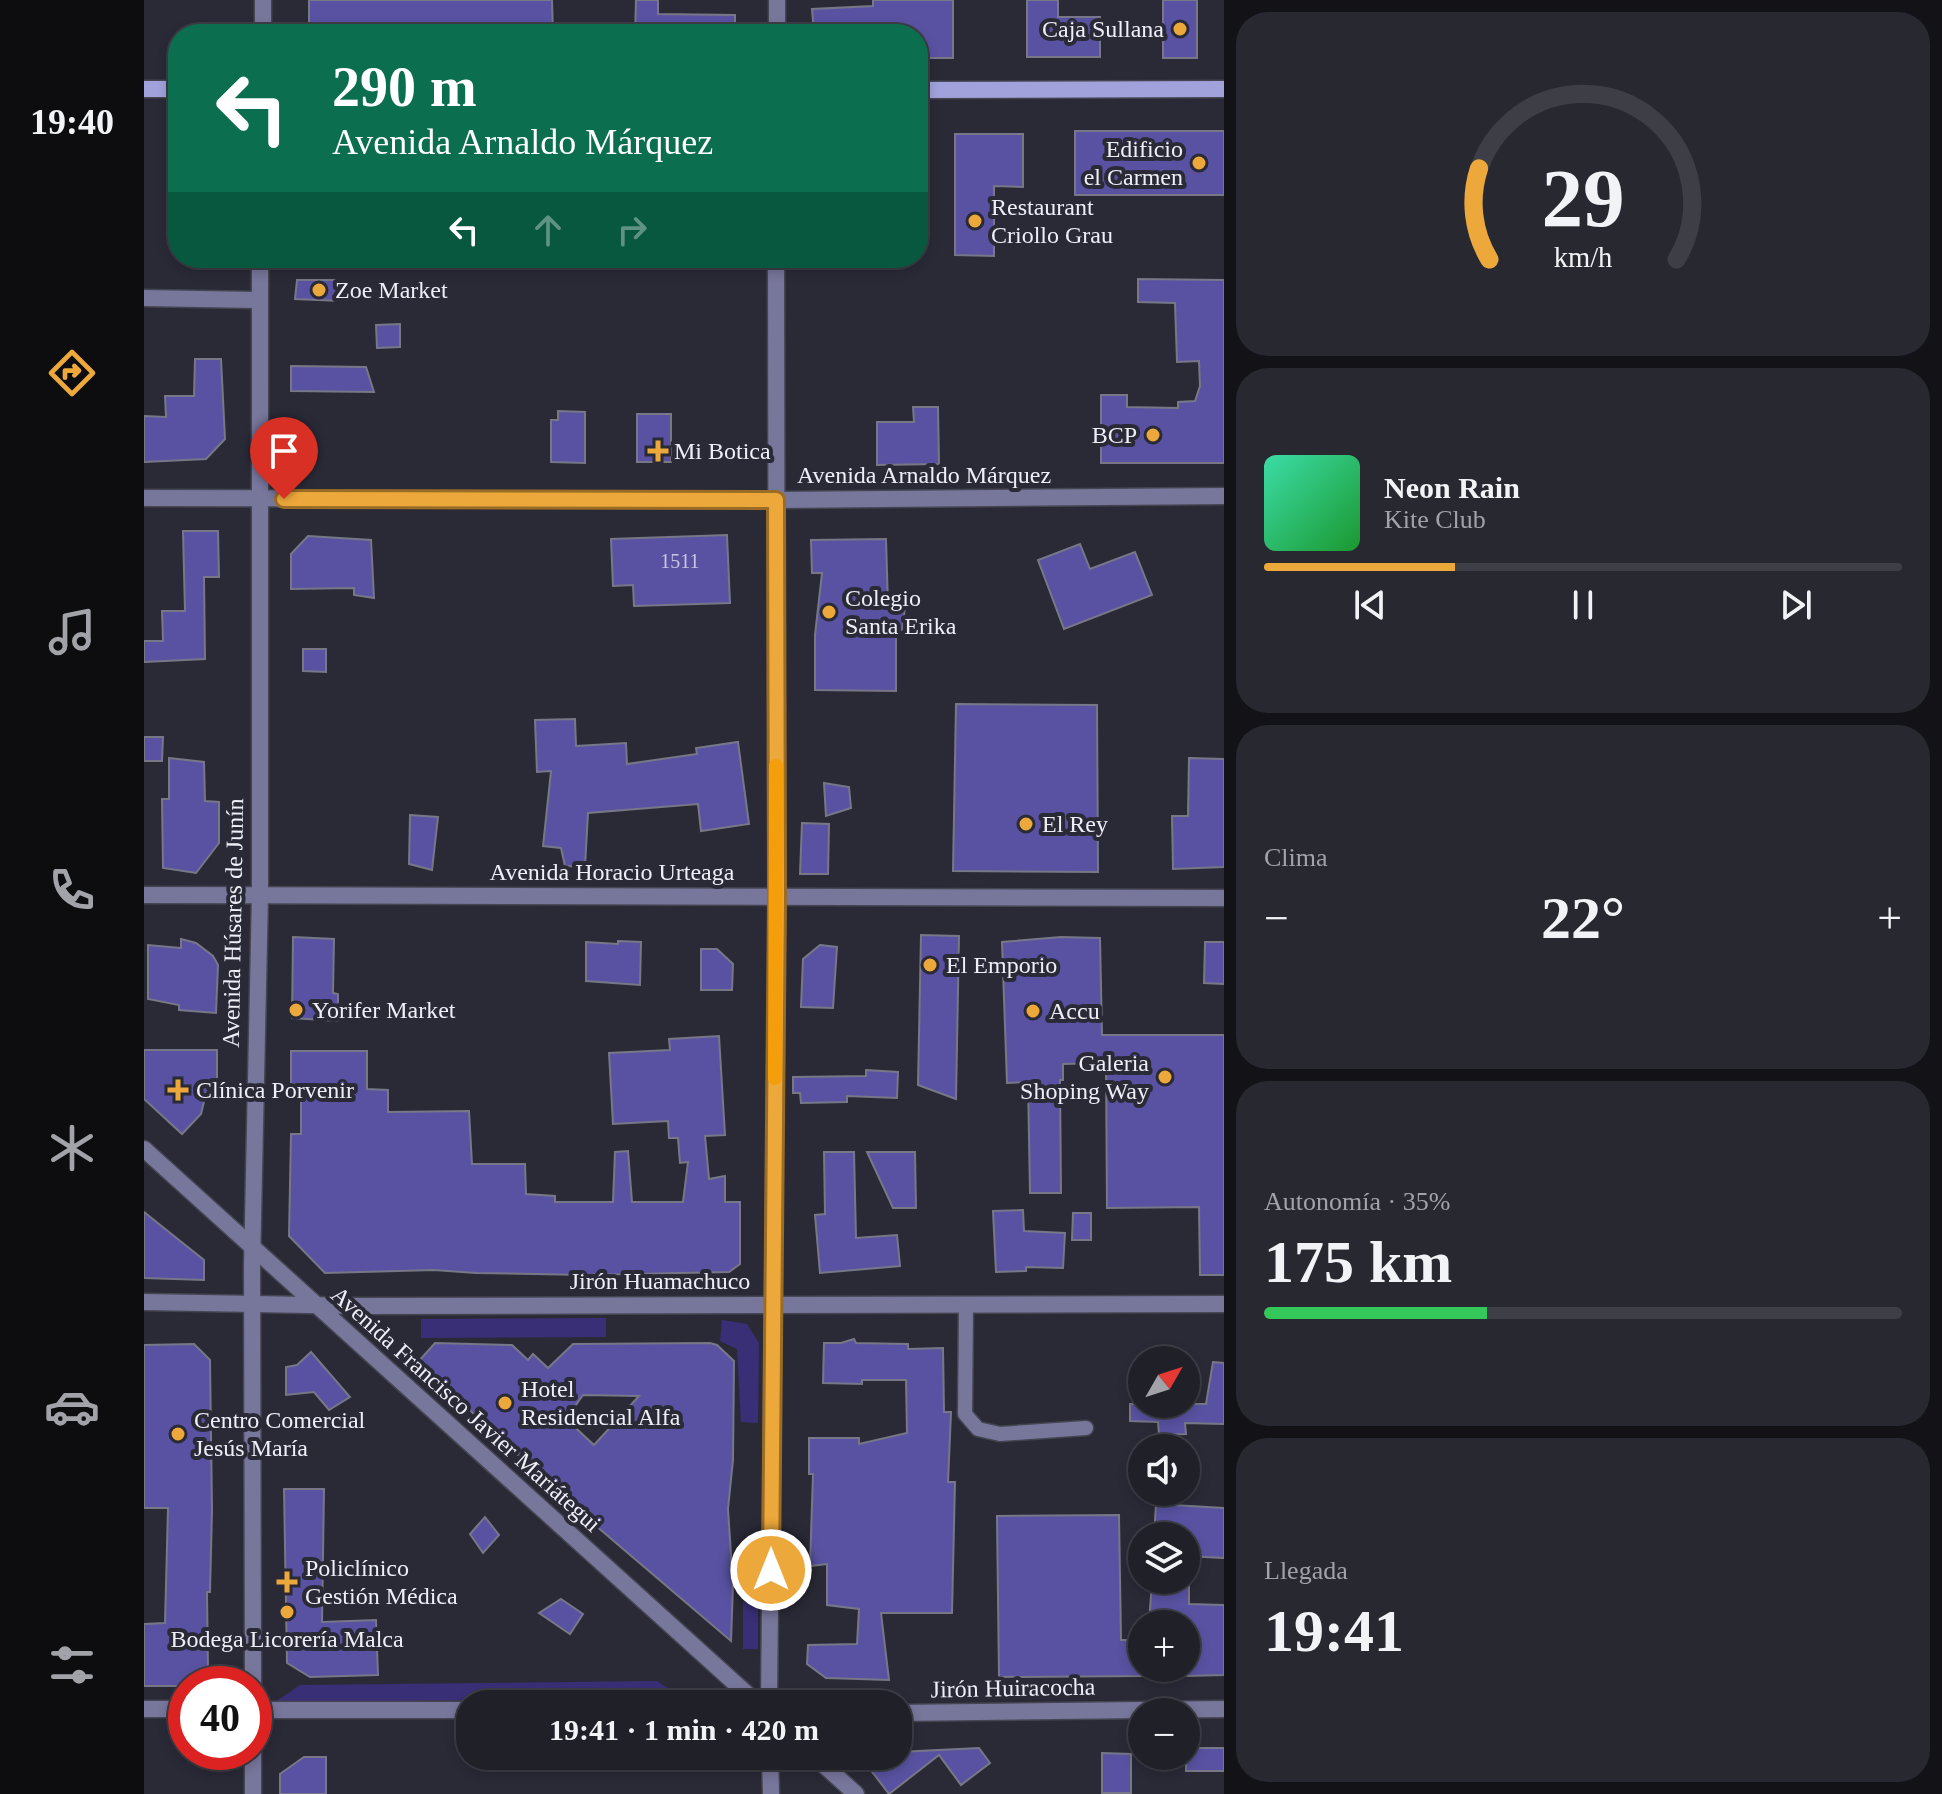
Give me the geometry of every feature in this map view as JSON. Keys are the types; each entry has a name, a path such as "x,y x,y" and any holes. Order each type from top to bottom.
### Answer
{"main road":[{"path":"144,89 168,89"},
{"path":"928,90 1224,89"}],"street":[{"path":"263,0 263,24"},
{"path":"777,0 777,24"},
{"name":"Avenida Húsares de Junín","path":"253,1666 252,1249 260,894 260,268"},
{"path":"769,1690 777,897 776,268"},
{"path":"144,298 259,300"},
{"name":"Avenida Arnaldo Márquez","path":"144,498 776,500 1224,496"},
{"name":"Avenida Horacio Urteaga","path":"144,895 1224,898"},
{"name":"Avenida Francisco Javier Mariátegui","path":"144,1149 742,1690"},
{"name":"Jirón Huamachuco","path":"144,1302 314,1305 1224,1304"},
{"path":"144,1709 168,1709"},
{"name":"Jirón Huiracocha","path":"912,1713 1224,1709"},
{"path":"272,1710 456,1710"},
{"path":"253,1770 253,1794"},
{"path":"770,1770 771,1794"},
{"path":"829,1770 856,1794"}],"lane":[{"path":"966,1305 965,1414 978,1429 1000,1434 1086,1428"}],"shaded area":[{"path":"606,1318 606,1337 421,1338 421,1319"},
{"path":"722,1320 747,1324 759,1343 758,1423 741,1422 737,1349 720,1341"},
{"path":"743,1577 758,1577 758,1649 743,1649"},
{"path":"657,1681 671,1690 456,1690 456,1701 275,1702 300,1685"}],"building":[{"path":"309,0 552,0 553,24 309,24"},
{"path":"636,0 658,0 658,14 735,15 735,24 635,24"},
{"path":"873,0 953,0 953,58 928,58 928,24 813,24 812,9 873,6"},
{"path":"1027,0 1058,0 1058,17 1100,17 1100,57 1027,57"},
{"name":"Caja Sullana","path":"1163,0 1197,0 1197,58 1163,58"},
{"path":"1075,131 1224,131 1224,195 1075,195"},
{"name":"Restaurant Criollo Grau","path":"955,134 1023,134 1023,187 994,186 994,256 955,255"},
{"path":"1138,279 1224,280 1224,463 1101,463 1101,395 1127,395 1127,407 1178,408 1178,402 1195,401 1200,386 1199,361 1177,362 1175,303 1138,302"},
{"name":"Zoe Market","path":"297,280 341,280 341,301 295,299"},
{"path":"400,324 400,347 377,348 376,325"},
{"path":"195,359 221,359 225,439 206,459 144,462 144,416 166,417 165,396 194,396"},
{"path":"291,366 366,367 374,392 291,391"},
{"path":"913,407 938,407 939,464 877,465 877,422 914,422"},
{"path":"558,411 585,412 585,463 551,462 551,420 558,420"},
{"path":"637,414 671,414 671,462 637,462"},
{"path":"183,531 218,531 219,577 204,577 205,659 144,662 144,641 163,641 162,611 185,611"},
{"path":"727,535 730,603 634,606 633,585 613,586 611,539"},
{"path":"308,536 371,540 374,598 354,595 354,588 291,589 291,554"},
{"path":"886,539 888,605 905,607 902,633 896,633 896,691 815,690 815,635 822,573 812,573 811,540"},
{"path":"1080,544 1090,569 1135,552 1152,595 1064,629 1038,560"},
{"path":"303,649 326,649 326,672 303,671"},
{"name":"El Rey","path":"956,704 1097,705 1098,872 953,871"},
{"path":"575,719 576,746 626,743 627,764 697,754 696,748 738,742 749,824 701,831 698,804 588,813 585,867 565,866 561,848 543,846 551,771 537,772 535,720"},
{"path":"144,737 163,737 162,761 144,761"},
{"path":"169,758 204,762 205,801 219,802 219,843 196,873 163,868 162,799 169,799"},
{"path":"1189,758 1224,759 1224,867 1173,869 1172,816 1188,816"},
{"path":"824,783 849,787 851,808 826,816"},
{"path":"410,815 438,817 432,870 409,864"},
{"path":"802,823 829,824 828,874 800,874"},
{"path":"921,935 959,936 956,1099 918,1085"},
{"path":"293,937 334,939 333,993 338,994 338,1021 292,1018"},
{"path":"1061,937 1100,938 1102,1035 1224,1035 1224,1275 1200,1275 1199,1207 1107,1208 1106,1063 1063,1064 1063,1080 1060,1080 1061,1193 1030,1193 1028,1082 1007,1083 1002,942"},
{"path":"181,939 196,943 213,956 218,965 216,1013 179,1010 179,1005 148,999 148,945 181,948"},
{"path":"618,941 641,942 640,985 586,981 586,942 618,944"},
{"path":"1205,942 1224,942 1224,984 1204,983"},
{"path":"820,945 837,947 833,1008 801,1007 803,959"},
{"path":"701,949 717,949 733,964 732,990 701,990"},
{"path":"719,1036 725,1135 705,1136 709,1179 725,1176 725,1202 740,1202 740,1264 729,1272 585,1275 434,1270 325,1273 289,1236 291,1134 301,1134 301,1084 291,1084 291,1051 367,1051 367,1089 388,1090 388,1112 469,1111 472,1164 525,1164 526,1194 555,1196 555,1202 613,1202 615,1152 628,1151 632,1202 683,1202 688,1162 680,1163 678,1138 669,1138 668,1121 613,1124 609,1053 670,1050 669,1039"},
{"name":"Clínica Porvenir","path":"144,1050 217,1050 217,1087 206,1093 201,1114 182,1134 144,1099"},
{"path":"866,1070 898,1072 897,1098 847,1096 847,1102 801,1103 800,1093 793,1093 793,1077 866,1076"},
{"path":"824,1152 854,1152 856,1238 897,1235 900,1266 820,1273 815,1215 825,1214"},
{"path":"867,1152 915,1152 916,1208 893,1208"},
{"path":"1023,1210 1024,1231 1065,1233 1063,1268 1026,1267 1026,1271 996,1272 993,1211"},
{"path":"144,1212 204,1260 204,1280 144,1278"},
{"path":"1073,1213 1091,1213 1091,1240 1072,1240"},
{"path":"854,1339 856,1343 908,1344 908,1349 943,1348 944,1412 951,1412 948,1482 955,1482 952,1613 881,1613 889,1680 826,1678 807,1664 808,1645 857,1644 859,1609 827,1605 827,1564 810,1566 813,1474 809,1474 809,1438 859,1438 859,1444 907,1433 906,1380 862,1380 862,1384 823,1383 824,1343"},
{"path":"435,1343 512,1345 528,1360 533,1354 548,1368 573,1344 717,1345 734,1361 733,1460 728,1509 733,1585 731,1641 575,1508 418,1362","holes":["583,1395 639,1396 594,1445 566,1419"]},
{"path":"194,1344 210,1360 212,1510 210,1592 207,1592 208,1666 168,1666 168,1686 144,1686 144,1624 165,1623 168,1508 144,1508 144,1345"},
{"path":"311,1352 350,1397 329,1410 314,1392 286,1395 286,1367 297,1365"},
{"path":"1213,1362 1224,1363 1224,1424 1185,1423 1186,1434 1159,1434 1158,1422 1130,1421 1130,1418 1200,1418 1200,1404 1206,1404"},
{"path":"284,1489 324,1489 322,1622 376,1620 378,1675 310,1677 287,1663"},
{"path":"1156,1506 1224,1508 1224,1558 1200,1557 1200,1522 1155,1522"},
{"path":"1119,1515 1121,1640 1128,1640 1128,1676 999,1677 997,1516"},
{"path":"485,1517 499,1535 483,1553 470,1534"},
{"path":"1151,1594 1189,1594 1189,1604 1224,1605 1224,1675 1200,1676 1200,1610 1150,1610"},
{"path":"561,1599 583,1614 570,1634 539,1613"},
{"path":"979,1748 990,1763 961,1785 939,1755 889,1794 871,1770 912,1770 912,1751"},
{"path":"1200,1748 1224,1748 1224,1771 1186,1771 1200,1770"},
{"path":"1102,1753 1128,1754 1131,1793 1102,1793"},
{"path":"304,1757 326,1757 326,1794 280,1794 280,1774"}],"slow traffic":[{"path":"775,1078 776,766"}],"place":[{"name":"Caja Sullana","path":"1180,29"},
{"name":"Edificio el Carmen","path":"1199,163"},
{"name":"Restaurant Criollo Grau","path":"975,221"},
{"name":"Zoe Market","path":"319,290"},
{"name":"BCP","path":"1153,435"},
{"name":"Mi Botica","path":"658,451"},
{"name":"Colegio Santa Erika","path":"829,612"},
{"name":"El Rey","path":"1026,824"},
{"name":"El Emporio","path":"930,965"},
{"name":"Yorifer Market","path":"296,1010"},
{"name":"Accu","path":"1033,1011"},
{"name":"Galeria Shoping Way","path":"1165,1077"},
{"name":"Clínica Porvenir","path":"178,1090"},
{"name":"Hotel Residencial Alfa","path":"505,1403"},
{"name":"Centro Comercial Jesús María","path":"178,1434"},
{"name":"Policlínico Gestión Médica","path":"287,1582"},
{"name":"Bodega Licorería Malca","path":"287,1612"}],"route":[{"path":"284,499 776,500 777,897 771,1570"}]}
